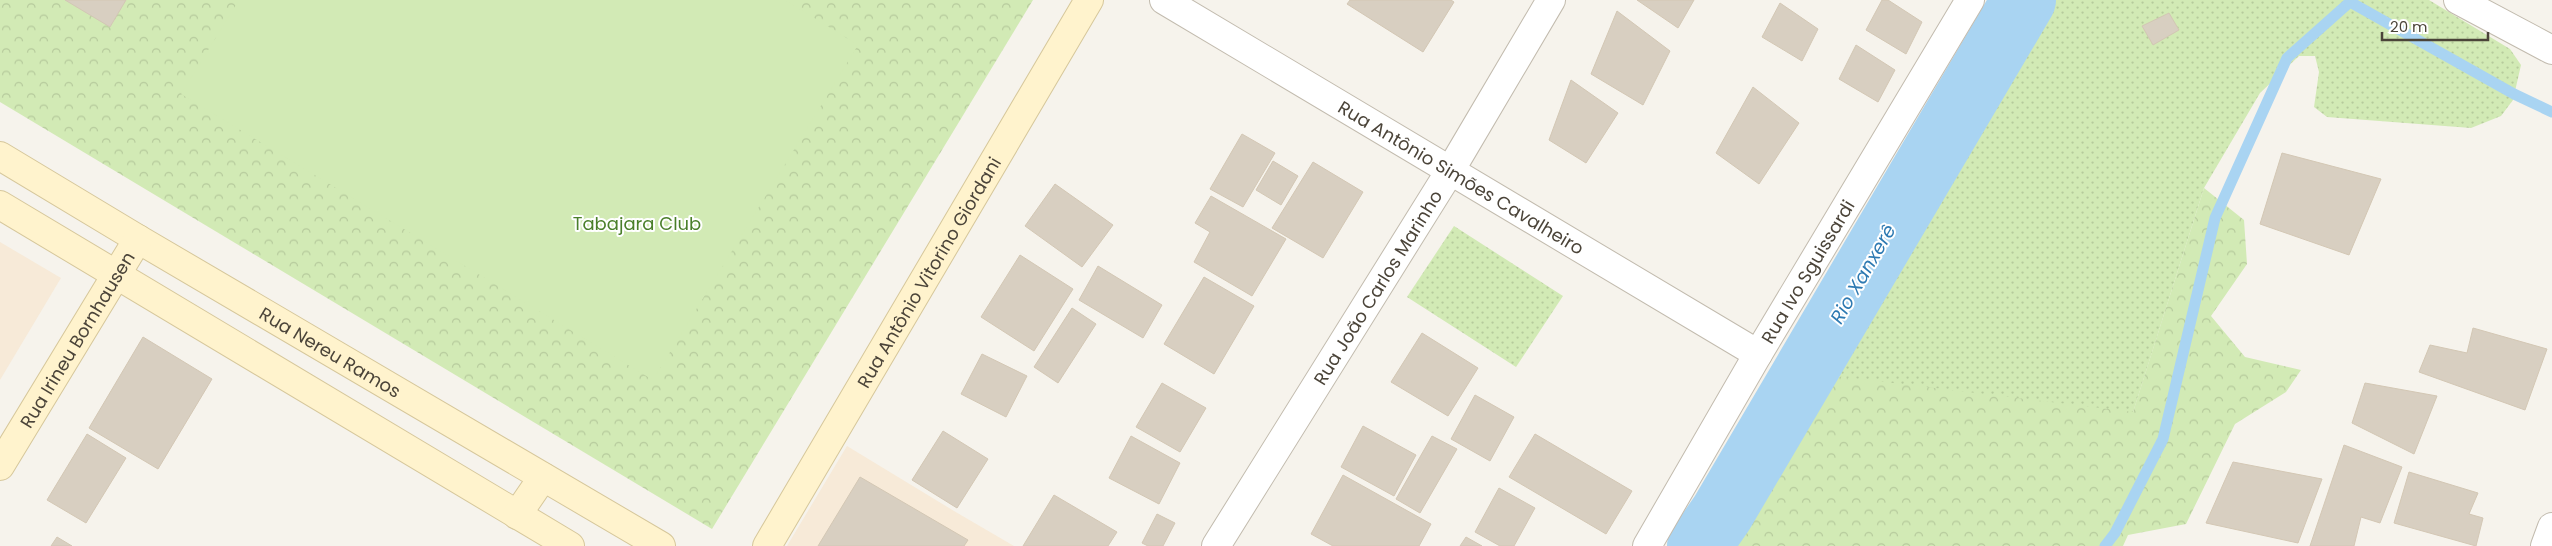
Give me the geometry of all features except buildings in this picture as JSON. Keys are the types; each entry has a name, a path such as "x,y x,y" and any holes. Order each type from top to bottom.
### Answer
{"street":[{"name":"Rua Antônio Vitorino Giordani","path":"767,546 1089,0"},
{"name":"Rua Antônio Simões Cavalheiro","path":"1164,0 1758,354"},
{"name":"Rua João Carlos Marinho","path":"1216,546 1450,171 1551,0"},
{"name":"Rua Ivo Sguissardi","path":"1647,546 1758,354 1970,0"},
{"path":"2458,0 2552,50"},
{"name":"Rua Nereu Ramos","path":"0,156 661,546"},
{"path":"0,205 570,546"},
{"name":"Rua Irineu Bornhausen","path":"0,466 138,239"},
{"path":"328,401 350,363"},
{"path":"517,515 542,477"},
{"path":"2545,546 2552,527"}],"shaded area":[{"path":"0,242 61,278 0,380"},
{"path":"847,446 954,511 1014,546 787,546"}],"green space":[{"name":"Tabajara Club","path":"0,0 1033,0 712,529 0,102"},
{"path":"239,0 785,0 858,45 653,380 181,94"},
{"path":"2047,0 2429,0 2510,49 2521,65 2513,100 2501,116 2471,128 2327,117 2314,107 2319,72 2315,56 2299,56 2260,93 2204,188 2129,425 1835,376 2030,40"},
{"path":"2204,188 2244,220 2247,264 2211,316 2245,357 2301,370 2286,392 2235,424 2186,524 2128,535 2123,546 1726,546 1835,376 2133,412"},
{"path":"1454,226 1563,296 1516,367 1407,297"}],"waterway":[{"name":"Rio Xanxerê","path":"1699,546 1722,513 2024,0"},
{"path":"2105,546 2115,533 2163,439 2215,218 2287,58 2350,2 2514,94 2552,112"}]}
